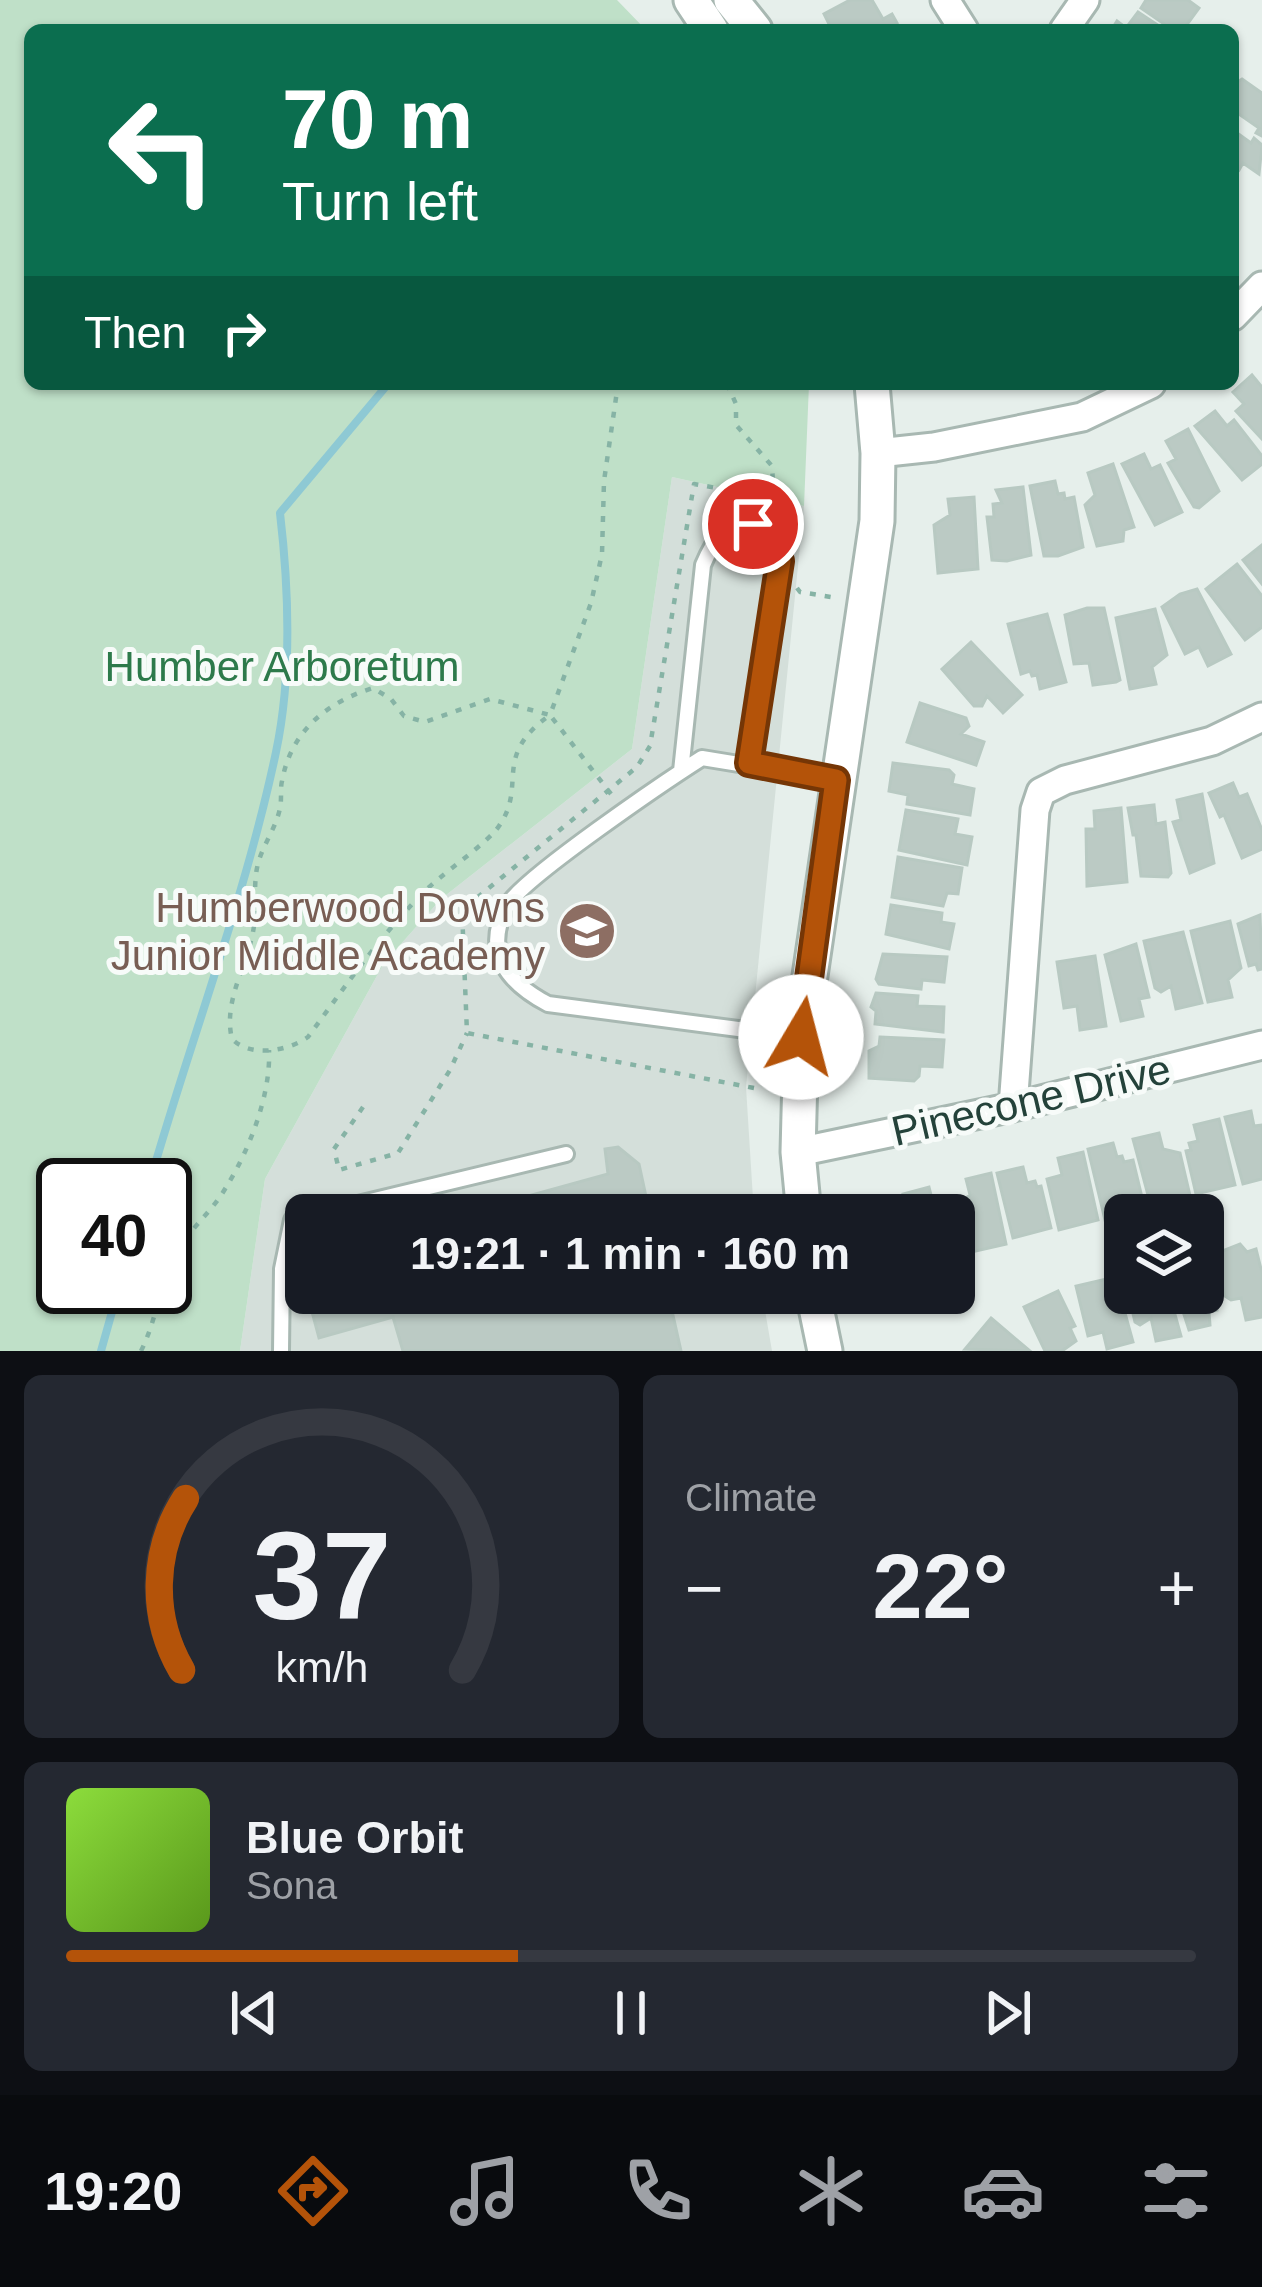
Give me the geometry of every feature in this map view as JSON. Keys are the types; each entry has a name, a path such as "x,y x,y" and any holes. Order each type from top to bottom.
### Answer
{"street":[{"path":"731,0 750,24"},
{"path":"1239,310 1262,286"},
{"path":"802,1194 801,1037 877,521 873,390"},
{"path":"878,453 934,447 1082,417 1138,390"},
{"path":"1013,1107 1035,810 1042,792 1065,780 1212,741 1262,717"},
{"name":"Pinecone Drive","path":"799,1152 1013,1107 1262,1045"},
{"path":"817,1314 825,1351"}],"lane":[{"path":"681,771 703,565 713,540 724,530 753,524 770,534 780,561 749,763"},
{"path":"801,1037 548,1004 512,982 502,967 498,936 508,904 533,879 702,758 836,780"},
{"path":"400,1194 566,1154"},
{"path":"280,1351 285,1254"}],"path":[{"path":"363,1107 334,1149 339,1170 398,1154 450,1070 467,1033 462,910 607,789 550,715 490,699 425,722 404,716 391,699 373,688 345,697 307,724 286,766 280,808 256,872 253,936 230,1015 229,1028 236,1044 251,1050 294,1046 308,1037 422,893 499,826 511,792 511,768 525,733 550,715 592,603 602,554 604,481 617,390"},
{"path":"730,390 736,404 736,425 772,466 773,489"},
{"path":"422,893 467,903"},
{"path":"467,1033 754,1088"},
{"path":"141,1351 170,1267 186,1236 225,1191 250,1135 270,1074 269,1050"}],"shaded area":[{"name":"Humberwood Downs Junior Middle Academy","path":"672,477 804,506 746,1087 753,1194 285,1194 285,1314 766,1314 772,1351 240,1351 265,1179 384,963 441,899 632,749"}],"green space":[{"name":"Humber Arboretum","path":"0,0 617,0 640,24 24,24 24,390 809,390 804,506 672,477 632,749 441,899 384,963 265,1179 240,1351 0,1351"}],"building":[{"path":"850,0 872,0 883,19 892,14 897,23 829,24 824,14"},
{"path":"1146,0 1188,0 1199,8 1187,24 1164,24 1141,8"},
{"path":"1138,12 1156,24 1129,24"},
{"path":"1239,81 1262,93 1262,136 1256,133 1259,128 1239,114"},
{"path":"1239,134 1262,145 1259,174 1243,163 1239,170"},
{"path":"1252,375 1262,387 1262,439 1236,411 1244,404 1233,392"},
{"path":"1215,411 1227,426 1234,420 1262,456 1262,464 1242,480 1195,426"},
{"path":"1188,429 1219,491 1199,508 1168,463 1176,459 1166,441"},
{"path":"1144,454 1151,469 1160,465 1182,512 1155,525 1122,464"},
{"path":"1113,464 1134,527 1124,530 1123,541 1097,546 1085,505 1095,495 1088,473"},
{"path":"1055,481 1058,494 1064,493 1065,499 1074,497 1083,547 1044,556 1030,486"},
{"path":"1023,487 1031,555 992,560 987,517 994,517 993,504 1002,503 996,490"},
{"path":"974,497 978,569 938,573 934,525 950,515 948,499"},
{"path":"1262,545 1262,584 1243,560"},
{"path":"1237,564 1262,596 1262,627 1245,640 1206,589"},
{"path":"1197,589 1231,654 1208,666 1199,647 1185,654 1162,607"},
{"path":"1104,608 1120,680 1116,682 1093,685 1089,663 1074,664 1065,615"},
{"path":"1155,609 1167,655 1152,667 1156,684 1130,689 1116,618"},
{"path":"1047,614 1066,682 1040,689 1037,675 1021,674 1008,624"},
{"path":"971,642 1022,695 1003,713 987,696 982,706 974,706 942,669"},
{"path":"920,703 966,718 969,726 961,734 984,742 976,765 907,742"},
{"path":"893,763 949,770 954,775 952,784 974,789 970,815 907,804 908,795 889,791"},
{"path":"1233,783 1239,797 1247,794 1262,830 1262,849 1242,858 1209,793"},
{"path":"1202,794 1214,863 1190,873 1173,822 1181,820 1177,800"},
{"path":"1154,805 1156,824 1165,822 1168,877 1141,876 1133,835 1128,808"},
{"path":"1121,808 1127,882 1087,886 1086,829 1095,829 1094,811"},
{"path":"906,810 958,819 955,834 972,837 967,865 899,850"},
{"path":"898,857 962,868 958,894 947,893 943,906 892,897"},
{"path":"891,905 942,913 941,922 954,924 949,949 886,934"},
{"path":"1260,915 1262,969 1258,970 1256,964 1249,966 1238,924"},
{"path":"1230,921 1241,968 1228,980 1232,997 1208,1002 1191,931"},
{"path":"1183,932 1202,1003 1176,1009 1171,986 1161,992 1155,988 1144,941"},
{"path":"1136,944 1149,997 1139,999 1143,1016 1121,1021 1105,955"},
{"path":"883,954 947,957 944,982 922,980 921,989 879,984 876,979"},
{"path":"1095,956 1106,1026 1080,1030 1077,1006 1064,1008 1057,962"},
{"path":"876,993 918,996 917,1006 944,1007 943,1032 875,1024 876,1011 871,1007"},
{"path":"880,1037 944,1040 942,1067 920,1066 914,1081 869,1078 869,1051 879,1046"},
{"path":"1251,1111 1254,1126 1262,1125 1262,1179 1243,1184 1225,1117"},
{"path":"1219,1119 1235,1185 1196,1194 1186,1151 1191,1150 1189,1143 1198,1141 1194,1125"},
{"path":"1159,1133 1163,1149 1180,1153 1190,1194 1148,1194 1133,1139"},
{"path":"1113,1143 1117,1157 1122,1156 1124,1162 1133,1160 1141,1194 1104,1194 1104,1216 1088,1149"},
{"path":"618,1147 639,1164 645,1194 535,1194 608,1174 605,1149"},
{"path":"1083,1152 1098,1220 1059,1230 1047,1179 1062,1175 1058,1158"},
{"path":"1023,1167 1027,1183 1035,1181 1041,1186 1051,1228 1013,1238 997,1173"},
{"path":"991,1173 1006,1244 975,1251 975,1194 970,1194 966,1179"},
{"path":"929,1187 931,1194 903,1194"},
{"path":"1240,1244 1247,1252 1256,1249 1262,1273 1262,1317 1246,1320 1241,1298 1225,1296 1224,1250"},
{"path":"1104,1280 1104,1314 1125,1314 1133,1342 1107,1349 1103,1332 1088,1336 1076,1286"},
{"path":"1058,1291 1075,1326 1070,1328 1076,1341 1062,1351 1045,1351 1024,1307"},
{"path":"313,1314 673,1314 681,1351 403,1351 393,1317 319,1338"},
{"path":"1133,1314 1175,1314 1181,1336 1156,1341 1151,1318 1140,1325"},
{"path":"1184,1314 1209,1314 1210,1325 1189,1330"},
{"path":"991,1318 1030,1351 965,1349"}],"waterway":[{"path":"157,1158 233,916 276,752 287,633 280,513 383,390"},
{"path":"101,1351 111,1314"}],"place":[{"name":"Humberwood Downs Junior Middle Academy","path":"587,931"}],"route":[{"path":"753,524 770,534 780,561 749,763 836,780 801,1037"}]}
